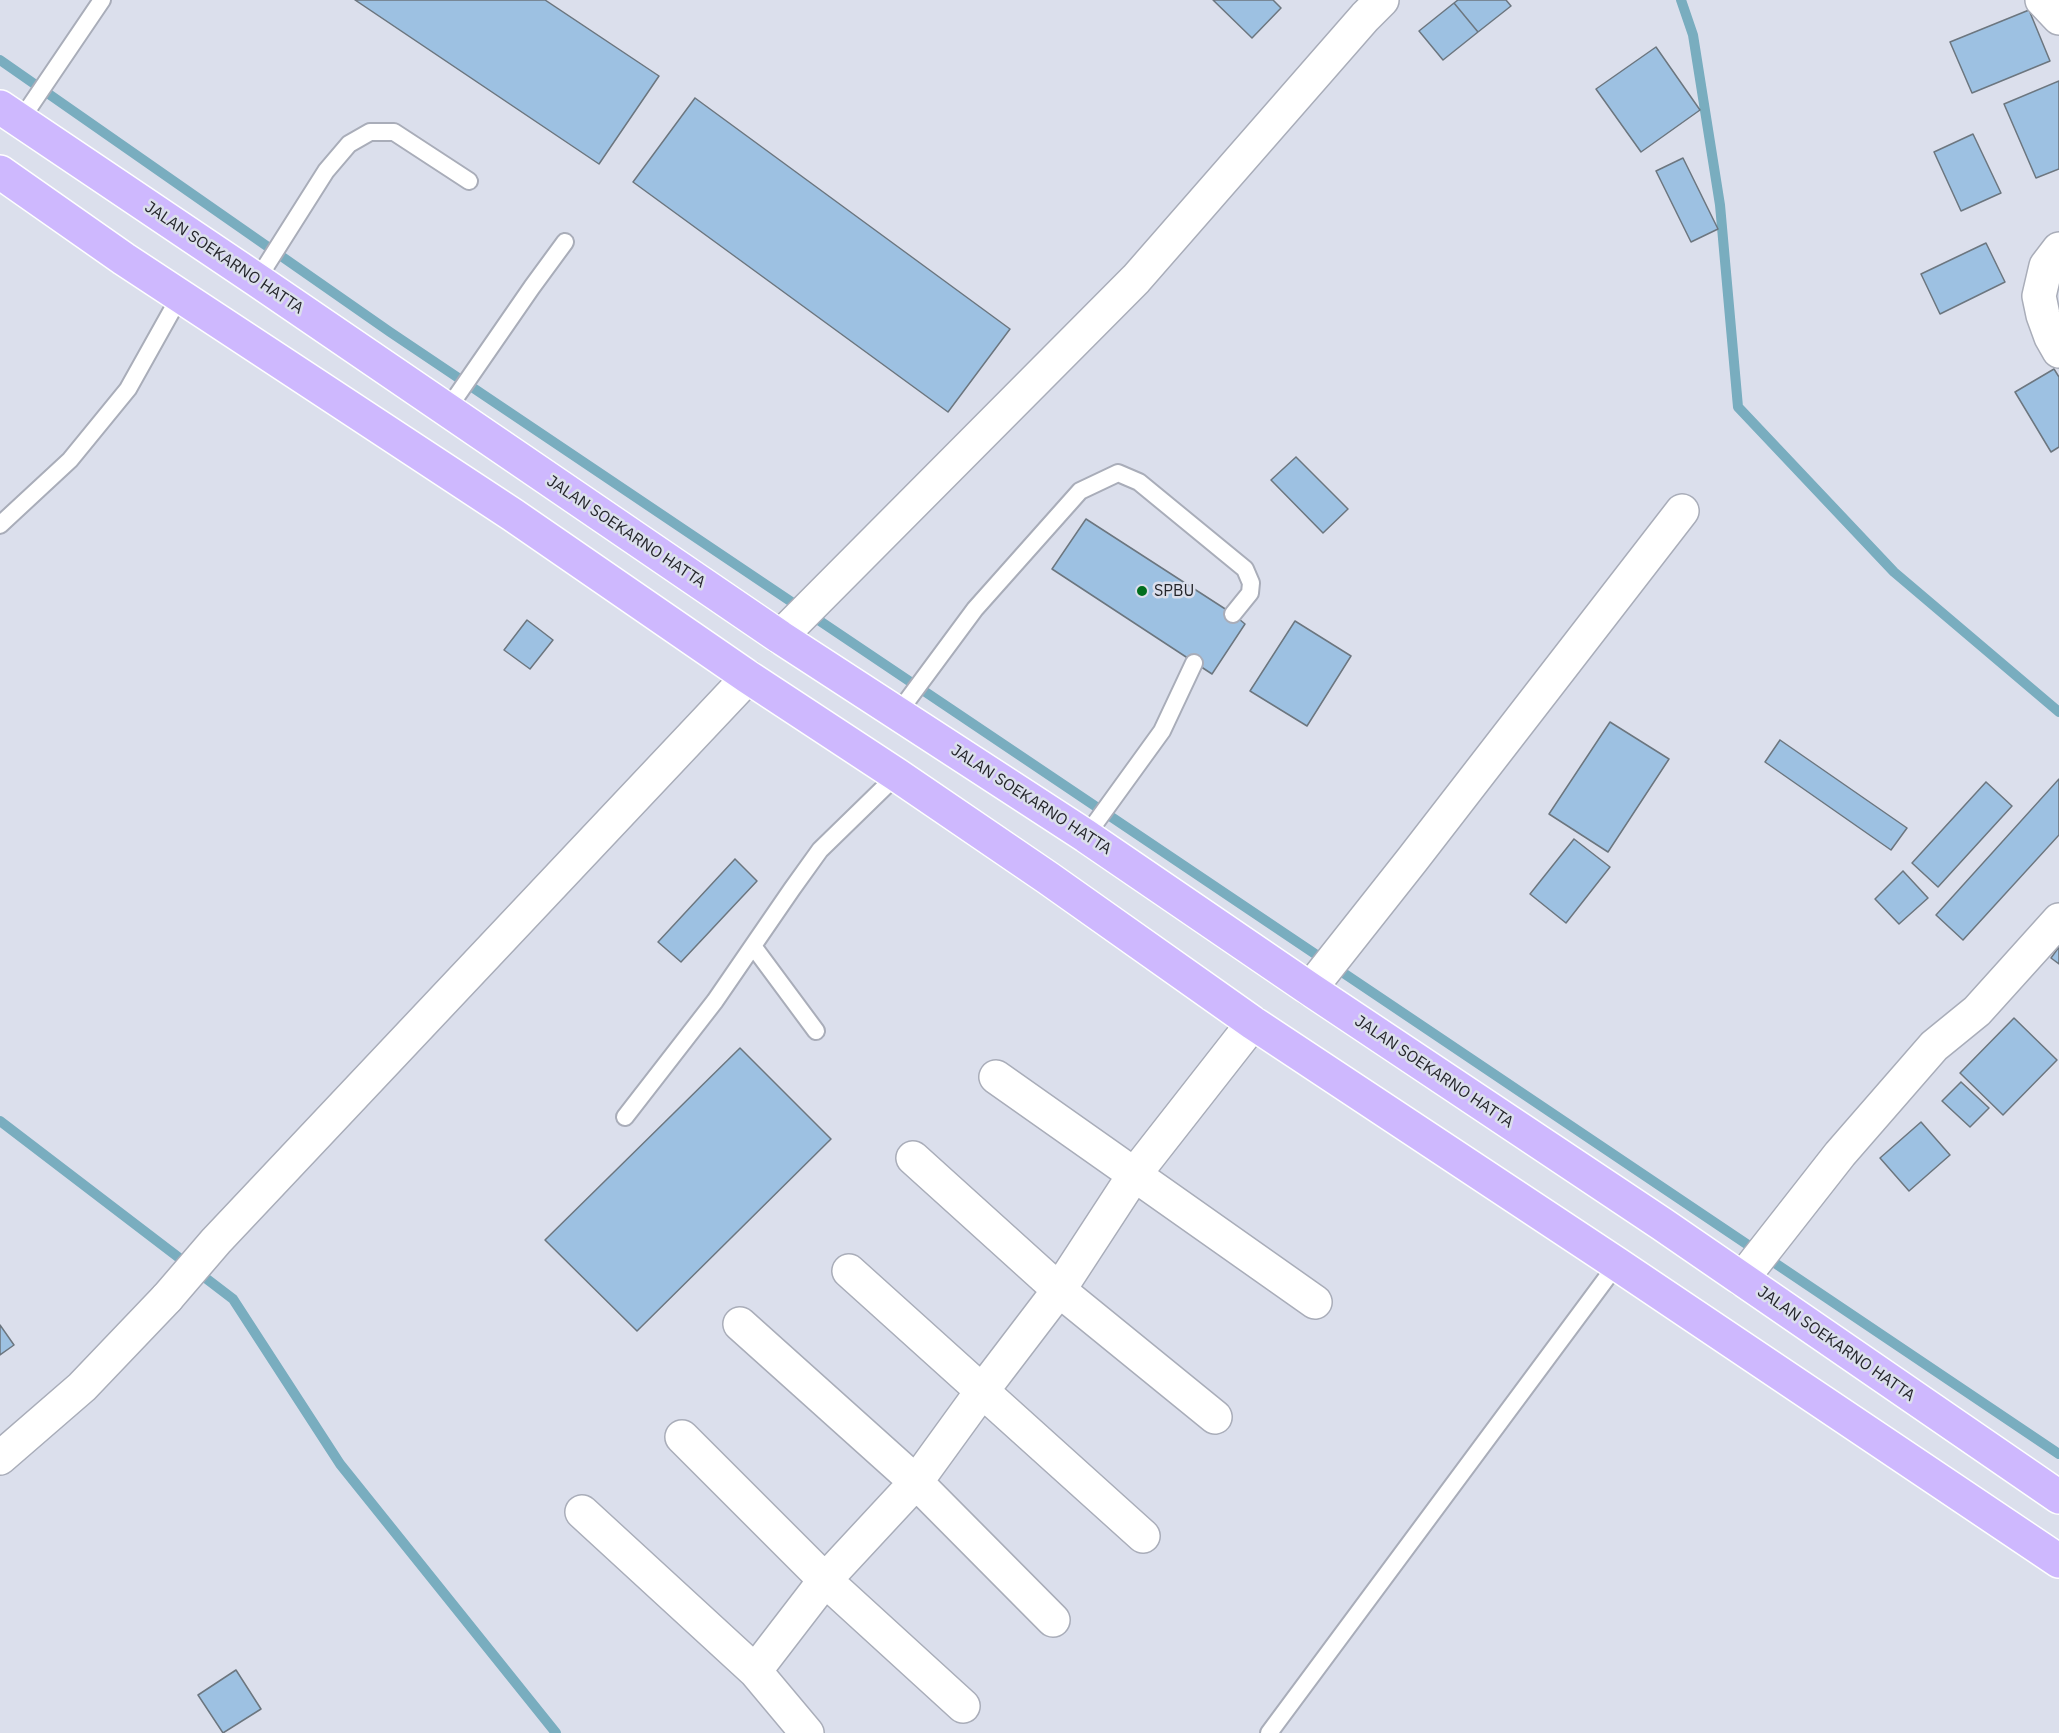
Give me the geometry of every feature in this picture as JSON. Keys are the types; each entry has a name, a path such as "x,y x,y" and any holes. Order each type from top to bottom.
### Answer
{"highway":[{"name":"JALAN SOEKARNO HATTA","path":"18,110 263,272 787,630 897,713 1316,981 1653,1217 1748,1271 2059,1497"},
{"path":"0,172 180,296 513,515 748,677 897,775 1253,1023 2059,1561"}],"street":[{"path":"787,630 1136,279 1382,0"},
{"path":"2042,0 2059,18"},
{"path":"2059,249 2046,266 2039,296 2043,315 2059,351"},
{"path":"1316,981 1682,511"},
{"path":"0,1458 82,1387 167,1298 216,1241 748,677"},
{"path":"1748,1271 1840,1154 1934,1046 1977,1011 2059,920"},
{"path":"755,1671 825,1580 916,1482 1059,1290 1143,1163 1253,1023"},
{"path":"996,1077 1143,1163 1315,1302"},
{"path":"913,1158 1059,1290 1215,1417"},
{"path":"849,1271 1143,1536"},
{"path":"740,1324 916,1482 1053,1620"},
{"path":"682,1437 825,1580 963,1706"},
{"path":"582,1512 755,1671 807,1733"}],"lane":[{"path":"18,110 102,0"},
{"path":"263,272 326,171 349,144 370,132 394,132 469,181"},
{"path":"453,402 532,287 566,242"},
{"path":"0,525 70,460 128,389 180,296"},
{"path":"897,713 975,609 1080,491 1118,473 1139,482 1245,569 1251,583 1250,593 1233,614"},
{"path":"1086,836 1162,731 1194,663"},
{"path":"626,1117 715,1001 820,850 897,775"},
{"path":"753,946 816,1031"},
{"path":"1269,1733 1617,1264"}],"building":[{"path":"355,0 545,0 659,76 599,164"},
{"path":"1213,0 1273,0 1281,8 1252,38"},
{"path":"1458,0 1506,0 1511,6 1478,32 1454,3"},
{"path":"1454,3 1478,32 1443,60 1419,31"},
{"path":"2029,10 2050,61 1972,93 1950,42"},
{"path":"1656,47 1700,110 1641,152 1596,89"},
{"path":"2059,81 2059,169 2036,178 2004,104"},
{"path":"695,98 1010,329 948,412 633,182"},
{"path":"1973,134 2001,193 1961,211 1934,152"},
{"path":"1683,158 1718,229 1691,242 1656,171"},
{"path":"1986,243 2005,282 1940,314 1921,274"},
{"path":"2054,369 2059,377 2059,447 2051,452 2015,392"},
{"path":"1296,457 1348,509 1323,533 1271,480"},
{"name":"SPBU","path":"1086,519 1245,624 1212,674 1052,569"},
{"path":"527,620 553,640 530,669 504,650"},
{"path":"1295,621 1351,656 1307,726 1250,691"},
{"path":"1610,722 1669,759 1608,852 1549,814"},
{"path":"1780,740 1907,828 1891,850 1765,762"},
{"path":"2059,779 2059,835 1963,940 1936,915"},
{"path":"1986,782 2012,806 1938,887 1912,863"},
{"path":"1574,839 1610,867 1566,923 1530,894"},
{"path":"735,859 757,881 681,962 658,942"},
{"path":"1903,871 1928,898 1899,924 1875,899"},
{"path":"2059,947 2059,964 2051,958"},
{"path":"2014,1018 2057,1060 2003,1115 1960,1073"},
{"path":"740,1048 831,1139 637,1331 545,1240"},
{"path":"1961,1082 1989,1108 1970,1127 1942,1101"},
{"path":"1921,1122 1950,1155 1909,1191 1880,1158"},
{"path":"0,1325 14,1345 0,1355"},
{"path":"236,1670 261,1709 223,1733 198,1695"}],"waterway":[{"path":"1681,0 1693,35 1720,205 1738,407 1894,572 2059,712"},
{"path":"0,60 390,332 2059,1454"},
{"path":"0,1121 233,1299 340,1464 556,1733"}],"place":[{"name":"SPBU","path":"1142,591"}]}
